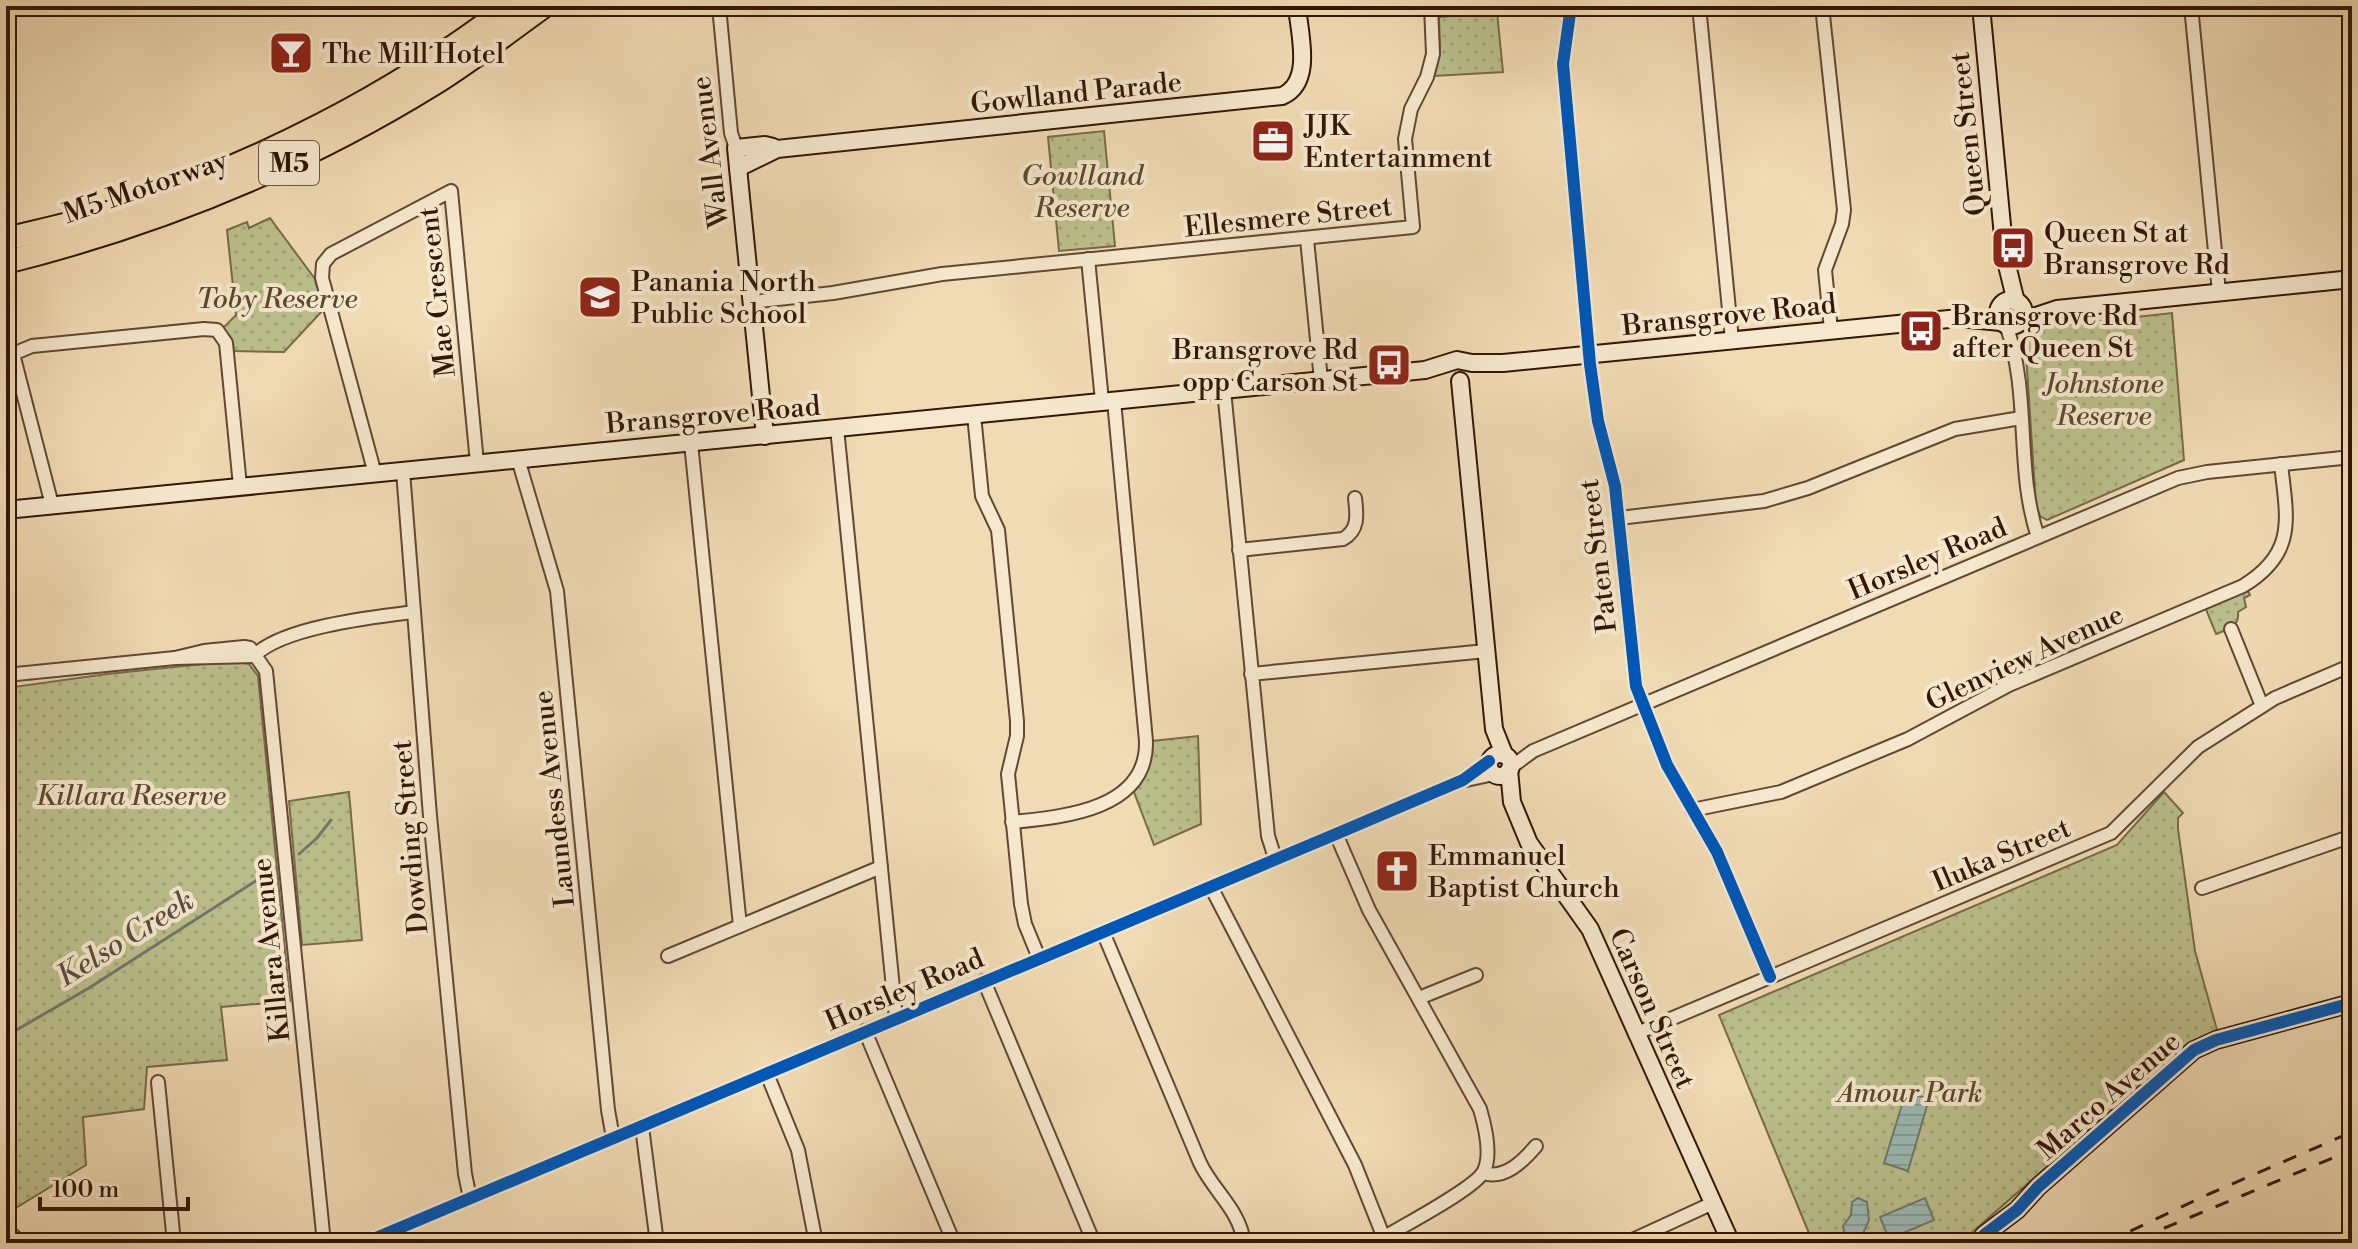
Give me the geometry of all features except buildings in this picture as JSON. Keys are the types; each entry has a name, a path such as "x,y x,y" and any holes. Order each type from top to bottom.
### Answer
{"highway":[{"name":"M5 Motorway","path":"6,239 116,211 191,184 264,152 379,93 510,6"},
{"name":"M5 Motorway","path":"6,262 146,221 249,182 347,134 438,81 544,6"}],"street":[{"name":"Wall Avenue","path":"719,6 765,436"},
{"name":"Gowlland Parade","path":"738,168 777,149 1282,96 1295,87 1301,72 1297,6"},
{"name":"Ellesmere Street","path":"751,302 833,293 942,274 1413,227 1405,139 1411,109 1427,77 1433,54 1431,6"},
{"name":"Paten Street","path":"1571,6 1563,64 1590,354 1596,411 1613,475 1619,518 1633,666 1642,705 1667,765 1717,852 1770,977"},
{"path":"1699,6 1732,340"},
{"path":"1822,6 1844,210 1825,270 1831,330"},
{"name":"Queen Street","path":"1981,6 2031,514 2038,537"},
{"path":"2191,6 2219,292"},
{"name":"Gowlland Parade","path":"736,148 765,145 777,149"},
{"name":"Mae Crescent","path":"375,474 322,278 323,264 331,254 451,191 477,463"},
{"path":"1307,239 1321,380"},
{"path":"1012,822 1071,815 1115,798 1132,785 1145,760 1146,741 1108,401 1088,259"},
{"name":"Bransgrove Road","path":"6,510 1425,370 1459,372 1503,363 2352,279"},
{"path":"52,505 13,354 32,346 188,330 217,330 226,343 240,486"},
{"name":"Carson Street","path":"1459,372 1500,765 1533,850 1587,923 1731,1243"},
{"path":"1224,390 1268,836 1275,858"},
{"path":"974,415 982,496 998,530 1017,721 1017,736 1008,774 1023,914 1039,958"},
{"path":"1619,518 1764,501 1824,482 1955,429 2021,418"},
{"path":"837,428 896,1018"},
{"path":"691,443 740,926"},
{"name":"Horsley Road","path":"364,1243 383,1239 470,1198 2178,478 2207,472 2352,457"},
{"name":"Laundess Avenue","path":"518,459 557,591 613,1138"},
{"name":"Glenview Avenue","path":"1692,810 1790,788 1908,739 2017,681 2243,586 2280,551 2287,517 2281,464"},
{"name":"Dowding Street","path":"403,471 431,831 463,1159 470,1198"},
{"path":"1239,550 1343,539 1355,525 1355,498"},
{"path":"6,675 175,658 254,656 266,645 282,639 344,623 414,612"},
{"path":"2231,629 2262,706"},
{"path":"1251,674 1486,651"},
{"name":"Killara Avenue","path":"254,656 262,663 267,675 324,1243"},
{"name":"Iluka Street","path":"1635,1034 2111,833 2187,755 2262,706 2352,665"},
{"path":"1211,887 1355,1165 1385,1240 1474,1183 1483,1173 1487,1153 1480,1109 1369,910 1336,834"},
{"path":"2202,888 2352,836"},
{"path":"668,956 881,867"},
{"path":"1103,932 1200,1163 1235,1213 1244,1243"},
{"path":"1419,998 1476,975"},
{"path":"984,981 1094,1243"},
{"name":"Marco Avenue","path":"1979,1239 2017,1210 2036,1189 2198,1048 2216,1040 2352,1003"},
{"path":"865,1031 954,1243"},
{"path":"767,1074 798,1150 816,1243"},
{"path":"158,1082 174,1243"},
{"path":"642,1127 657,1243"},
{"path":"1483,1173 1496,1175 1507,1171 1523,1161 1536,1146"},
{"path":"1626,1243 1713,1203"},
{"path":"6,1230 22,1243"}],"green space":[{"path":"1497,12 1503,72 1434,76 1440,53 1439,17"},
{"name":"Gowlland Reserve","path":"1104,131 1115,246 1059,251 1048,137"},
{"name":"Toby Reserve","path":"270,218 315,279 324,309 284,352 233,351 231,338 223,328 236,315 227,230 247,222 249,228"},
{"name":"Johnstone Reserve","path":"2172,313 2184,460 2047,520 2040,516 2036,505 2025,339 2035,328"},
{"path":"2247,589 2250,595 2244,598 2246,607 2238,612 2235,624 2216,634 2205,607"},
{"name":"Killara Reserve","path":"232,661 249,664 258,676 290,1001 221,1007 227,1060 147,1067 144,1109 83,1117 86,1165 6,1214 6,688"},
{"path":"1198,736 1201,824 1154,845 1134,792 1148,768 1152,741"},
{"path":"349,792 362,940 302,945 289,801"},
{"name":"Amour Park","path":"2164,792 2183,813 2178,818 2178,829 2195,951 2217,1030 2137,1088 1960,1243 1813,1243 1719,1015 2117,845"}],"water":[{"path":"1906,1092 1929,1099 1908,1171 1884,1163"},
{"path":"1858,1198 1867,1202 1869,1220 1862,1236 1851,1240 1845,1236 1843,1226 1851,1215 1852,1202"},
{"path":"1925,1198 1934,1220 1889,1239 1880,1217"}],"waterway":[{"name":"Kelso Creek","path":"299,854 331,820"},
{"name":"Kelso Creek","path":"6,1036 89,988 265,875"}],"railway":[{"path":"2105,1243 2352,1132"},
{"path":"2138,1239 2352,1150"}],"cycle path":[{"path":"1571,6 1563,64 1590,364 1598,421 1615,486 1636,686 1667,765 1717,852 1770,977"},
{"path":"364,1243 1463,780 1489,761"},
{"path":"1984,1235 2017,1210 2038,1187 2194,1050 2216,1040 2352,1003"}],"place":[{"name":"The Mill Hotel","path":"291,53"},
{"name":"JJK Entertainment","path":"1273,141"},
{"name":"Queen St at Bransgrove Rd","path":"2013,248"},
{"name":"Panania North Public School","path":"600,297"},
{"name":"Bransgrove Rd after Queen St","path":"1921,331"},
{"name":"Bransgrove Rd opp Carson St","path":"1389,365"},
{"name":"Emmanuel Baptist Church","path":"1397,871"}]}
